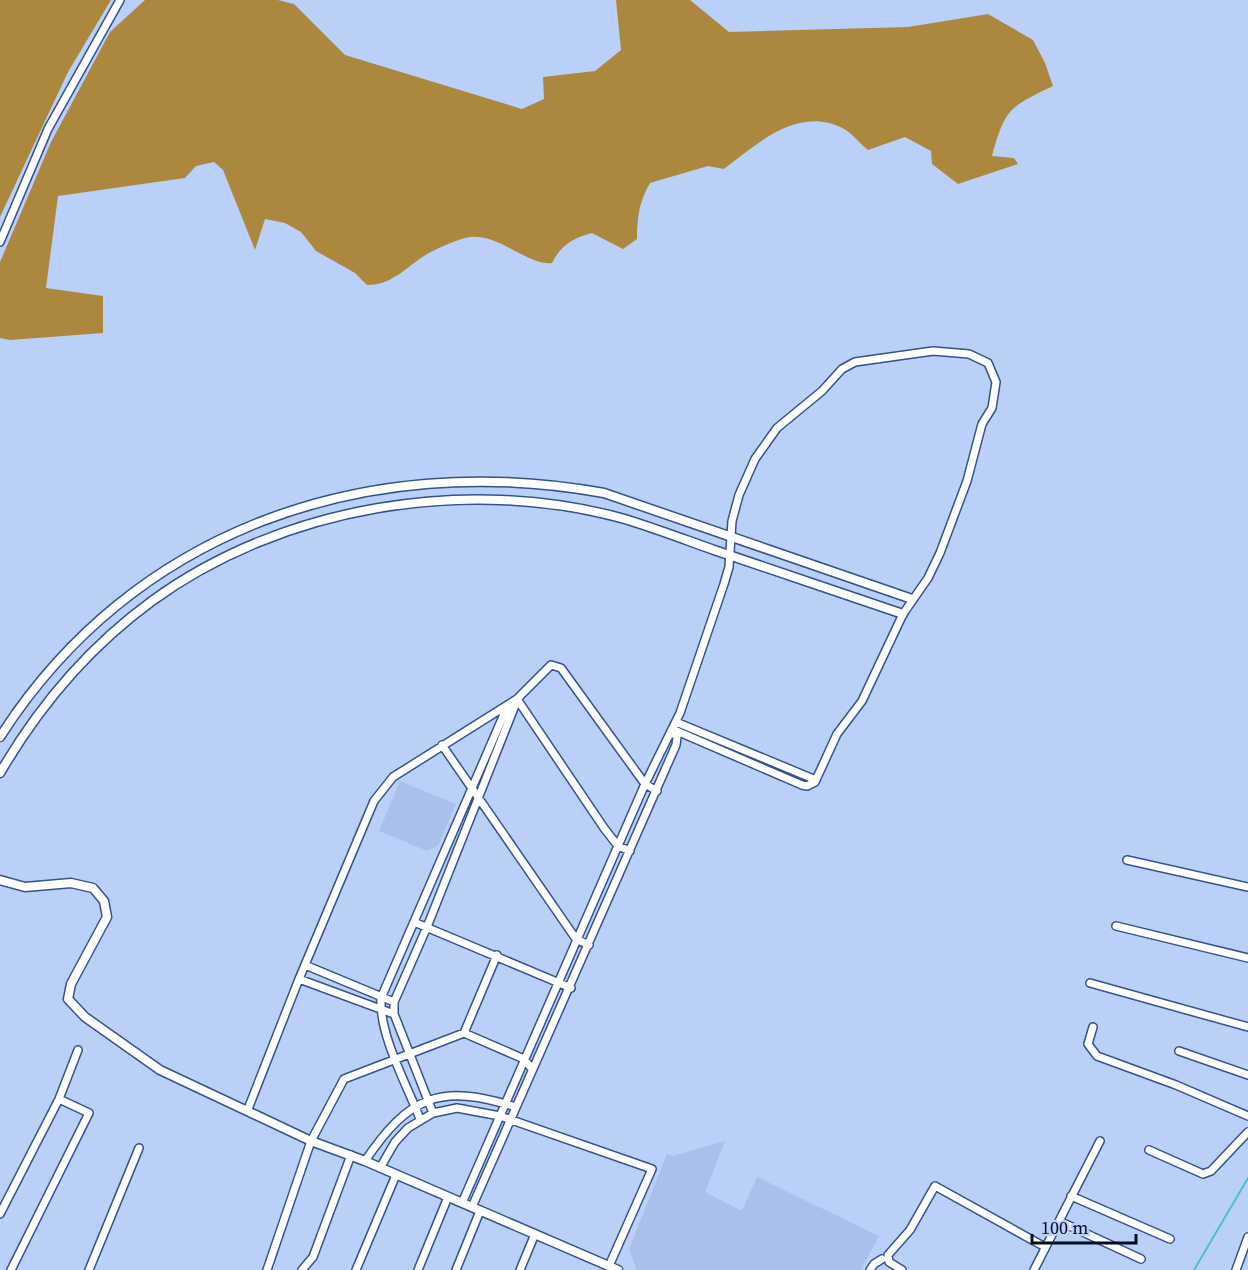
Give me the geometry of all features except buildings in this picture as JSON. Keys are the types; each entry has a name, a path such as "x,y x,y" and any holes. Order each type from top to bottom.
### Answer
{"street":[{"path":"0,242 48,129 120,0"},
{"path":"462,1203 576,939 645,784 671,730 676,722 724,584 739,495 762,448 777,428 817,396 842,369 860,361 927,351 959,352 980,357 988,363 996,376 992,408 982,424 964,489 940,553 928,578 903,614 862,701 837,735 816,780 805,786 671,730"},
{"path":"0,737 34,690 82,637 128,596 168,567 285,511 392,486 447,480 509,481 559,485 604,493 912,599"},
{"path":"0,772 35,719 73,671 153,600 198,573 249,547 307,526 361,512 459,500 515,500 621,518 903,614"},
{"path":"420,1119 380,1011 381,998 472,789 511,706 551,665 561,668 645,784 657,791"},
{"path":"517,699 618,846 630,852"},
{"path":"248,1109 299,979 374,801 393,777 442,745 511,706"},
{"path":"433,1113 394,1014 394,1002 427,927 478,798 511,706"},
{"path":"676,722 816,780"},
{"path":"456,1270 476,1209 516,1107 571,988 677,742 677,737 671,730"},
{"path":"442,745 576,939 589,945"},
{"path":"735,756 739,748"},
{"path":"1127,860 1248,887"},
{"path":"0,880 25,887 71,883 93,888 104,901 107,917 71,984 68,999 85,1017 160,1070 248,1109 311,1141 351,1155 618,1270"},
{"path":"414,922 571,988"},
{"path":"1116,926 1248,958"},
{"path":"464,1033 497,955"},
{"path":"305,965 394,1002"},
{"path":"299,979 380,1011 394,1014"},
{"path":"1090,983 1248,1027"},
{"path":"1093,1027 1088,1044 1097,1056 1176,1085 1248,1116"},
{"path":"267,1270 311,1141 344,1079 464,1033 524,1059 532,1070"},
{"path":"0,1214 59,1099 78,1050"},
{"path":"1179,1051 1248,1075"},
{"path":"365,1161 385,1131 415,1106 428,1100 457,1095 516,1107"},
{"path":"11,1270 89,1113 59,1099"},
{"path":"380,1168 395,1142 420,1119 433,1113 457,1108 500,1116 652,1169 609,1266"},
{"path":"1149,1150 1203,1174 1211,1171 1248,1132"},
{"path":"1034,1270 1100,1141"},
{"path":"89,1270 139,1148"},
{"path":"302,1270 313,1257 351,1155"},
{"path":"356,1270 396,1175"},
{"path":"902,1270 889,1262 888,1255 910,1230 935,1186 1045,1247"},
{"path":"1071,1196 1170,1239"},
{"path":"418,1270 447,1197"},
{"path":"1059,1221 1141,1259"},
{"path":"520,1270 535,1234"},
{"path":"1236,1270 1244,1260 1248,1237"},
{"path":"870,1270 873,1264 882,1259"}],"shaded area":[{"path":"0,0 111,0 68,72 0,217"},
{"path":"145,0 278,0 294,4 345,55 522,109 544,99 543,77 595,71 621,50 616,0 690,0 729,32 908,27 988,14 1033,40 1045,63 1053,86 1018,105 1005,119 992,156 1014,158 1018,164 958,184 932,164 931,151 905,137 868,150 844,129 827,123 811,121 780,130 751,148 724,169 708,166 650,183 639,210 637,239 623,249 592,233 568,243 559,251 552,263 532,259 488,239 465,238 431,252 392,279 367,285 355,273 316,251 301,232 285,223 265,219 255,250 223,170 214,162 196,166 185,178 58,196 46,288 103,296 103,333 10,340 0,338 0,262 51,142 110,32"},
{"path":"400,781 456,804 438,846 427,851 379,831"},
{"path":"725,1141 705,1192 742,1211 757,1177 879,1236 861,1270 637,1270 629,1249 667,1154 673,1156"}],"waterway":[{"path":"1194,1270 1248,1178"}]}
